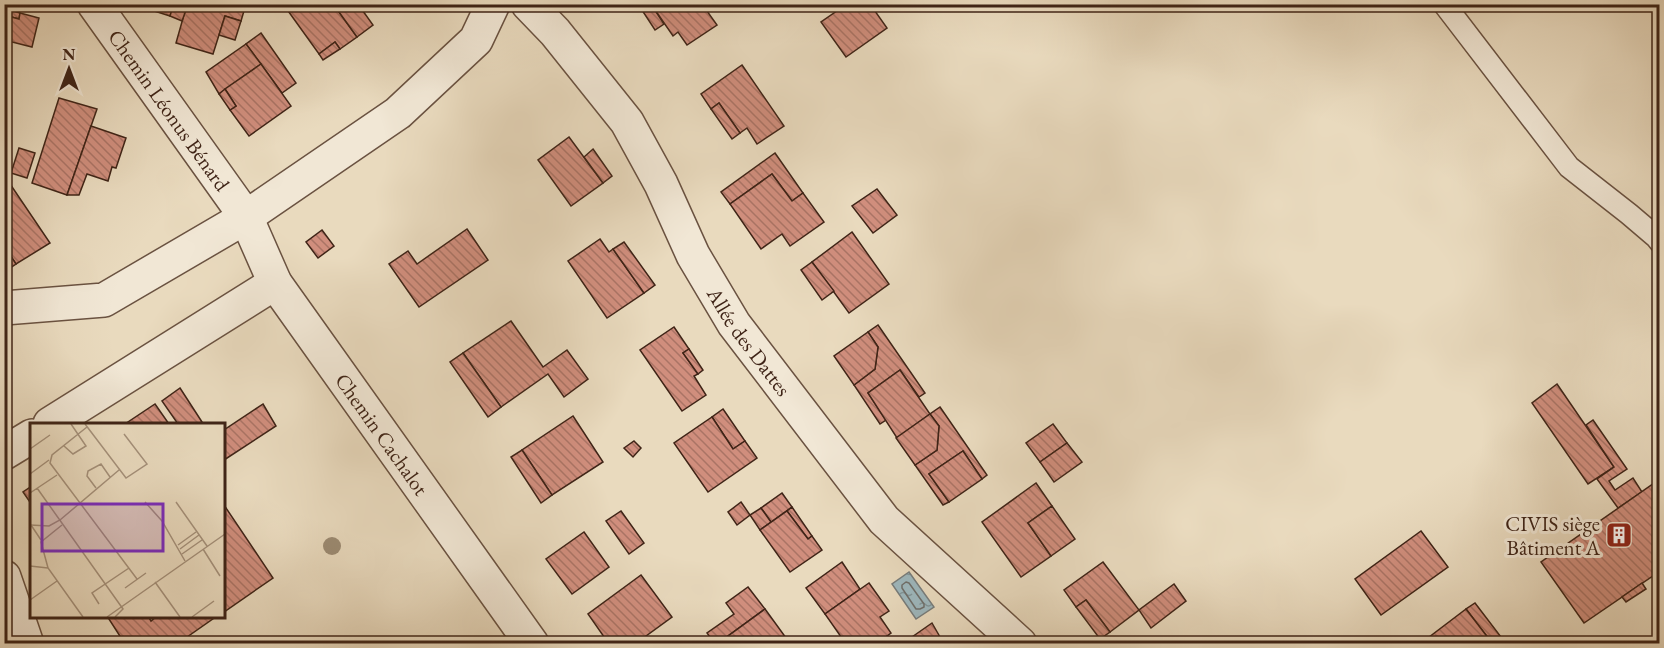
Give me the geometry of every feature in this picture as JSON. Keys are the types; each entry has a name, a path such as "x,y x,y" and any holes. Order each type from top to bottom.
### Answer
{"street":[{"name":"Chemin Léonus Bénard","path":"94,4 246,217"},
{"path":"4,308 104,300 246,217 398,113 476,40 493,4"},
{"name":"Allée des Dattes","path":"528,4 555,33 627,122 661,184 693,255 734,324 884,519 1020,644"},
{"name":"Chemin Cachalot","path":"246,217 275,283 532,644"},
{"path":"52,423 275,283"},
{"path":"4,453 30,437"},
{"path":"4,577 27,644"}],"lane":[{"path":"1444,4 1569,167 1629,214 1659,242"}],"water":[{"path":"909,572 934,607 916,619 892,584"}],"building":[{"path":"149,4 187,4 186,10 173,6 170,16 148,9"},
{"path":"187,4 246,4 241,21 225,16 213,54 176,43"},
{"path":"290,4 334,5 357,37 340,49 335,42 319,54 286,8"},
{"path":"331,4 358,4 373,25 357,37"},
{"path":"638,4 651,4 664,24 655,30"},
{"path":"651,4 702,4 717,25 687,45 678,32 673,36"},
{"path":"847,4 870,4 887,28 846,57 821,22"},
{"path":"173,6 186,10 182,21 170,16"},
{"path":"4,8 20,13 19,19 4,15"},
{"path":"20,13 39,18 32,47 4,40 4,15 19,19"},
{"path":"225,16 241,21 235,40 219,35"},
{"path":"261,33 296,83 282,93 246,44"},
{"path":"335,42 340,49 323,60 319,54"},
{"path":"246,44 261,64 219,94 206,72"},
{"path":"261,64 291,106 249,136 230,110 236,106 225,89"},
{"path":"742,65 784,126 757,144 747,128 740,133 719,103 711,109 701,94"},
{"path":"225,89 236,106 230,110 219,94"},
{"path":"59,98 97,109 67,195 32,183"},
{"path":"719,103 740,133 732,139 711,109"},
{"path":"91,126 126,138 116,168 112,167 108,181 87,174 79,195 67,195"},
{"path":"569,137 603,183 571,206 538,160"},
{"path":"19,148 35,153 27,178 11,173"},
{"path":"593,149 612,176 603,183 584,157"},
{"path":"775,153 803,193 792,201 772,174 730,204 721,192"},
{"path":"772,174 792,201 803,193 824,222 790,246 782,234 761,249 730,204"},
{"path":"4,175 50,243 16,264 4,246"},
{"path":"877,189 897,215 873,233 852,206"},
{"path":"467,229 488,260 419,307 389,264 408,251 417,264"},
{"path":"322,230 334,246 318,258 306,242"},
{"path":"852,232 889,284 849,313 812,262"},
{"path":"600,239 609,252 613,249 644,293 607,318 568,261"},
{"path":"624,242 655,285 644,293 613,249"},
{"path":"4,246 16,264 4,272"},
{"path":"812,262 834,291 822,300 801,270"},
{"path":"511,321 543,367 567,350 588,379 564,397 548,374 501,407 463,353"},
{"path":"878,325 925,393 919,397 900,370 868,393 886,420 880,424 854,385 875,369 878,347 868,332"},
{"path":"674,327 689,349 683,353 698,374 694,376 706,395 682,411 640,350"},
{"path":"868,332 878,347 875,369 854,385 834,356"},
{"path":"689,349 703,370 698,374 683,353"},
{"path":"463,353 501,407 488,417 450,362"},
{"path":"900,370 930,414 897,438 868,393"},
{"path":"1557,384 1614,467 1588,484 1532,403"},
{"path":"180,388 202,422 177,423 162,401"},
{"path":"155,404 168,423 126,423"},
{"path":"263,404 276,426 225,459 225,429"},
{"path":"940,407 987,475 982,479 963,451 929,474 949,502 943,505 915,465 937,450 939,426 930,414"},
{"path":"723,409 745,441 733,449 712,417"},
{"path":"930,414 939,426 937,450 915,465 896,438"},
{"path":"573,416 603,462 552,495 522,450"},
{"path":"712,417 733,449 745,441 757,458 708,492 674,443"},
{"path":"1593,420 1627,469 1609,481 1615,490 1633,478 1642,492 1618,508 1597,479 1614,467 1586,425"},
{"path":"1053,424 1067,443 1040,462 1026,443"},
{"path":"634,441 641,448 633,457 624,448"},
{"path":"1067,443 1082,462 1054,482 1040,462"},
{"path":"522,450 552,495 541,503 511,457"},
{"path":"963,451 982,479 949,502 929,474"},
{"name":"CIVIS siège Bâtiment A","path":"1660,479 1660,571 1584,623 1541,562"},
{"path":"1036,483 1052,506 1028,523 1051,556 1021,577 982,522"},
{"path":"30,487 30,502 23,492"},
{"path":"782,493 792,507 771,522 761,508"},
{"path":"741,502 750,515 737,525 728,512"},
{"path":"225,506 273,578 225,611"},
{"path":"1052,506 1075,539 1051,556 1028,523"},
{"path":"792,507 812,536 808,539 787,511"},
{"path":"761,508 771,522 760,530 750,515"},
{"path":"621,511 644,543 629,554 606,521"},
{"path":"787,511 808,539 812,536 822,550 790,572 760,530"},
{"path":"1421,531 1448,567 1381,615 1355,579"},
{"path":"584,532 609,567 572,594 546,559"},
{"path":"842,562 860,589 825,614 806,588"},
{"path":"1103,562 1139,610 1110,632 1086,600 1076,607 1064,590"},
{"path":"641,575 672,617 635,644 609,644 588,614"},
{"path":"869,583 889,611 880,617 891,633 876,644 846,644 825,614"},
{"path":"1642,583 1646,589 1626,602 1622,597"},
{"path":"1174,584 1186,601 1151,628 1139,610"},
{"path":"748,587 765,609 724,639 728,644 715,644 707,633 734,614 726,603"},
{"path":"1086,600 1110,632 1100,639 1076,607"},
{"path":"1475,603 1501,637 1492,643 1466,609"},
{"path":"765,609 789,642 728,644 724,639"},
{"path":"1466,609 1492,643 1420,644"},
{"path":"108,618 149,618 151,621 155,618 214,618 177,644 125,644"},
{"path":"932,623 944,644 902,644"}],"place":[{"name":"CIVIS siège Bâtiment A","path":"1619,535"}]}
